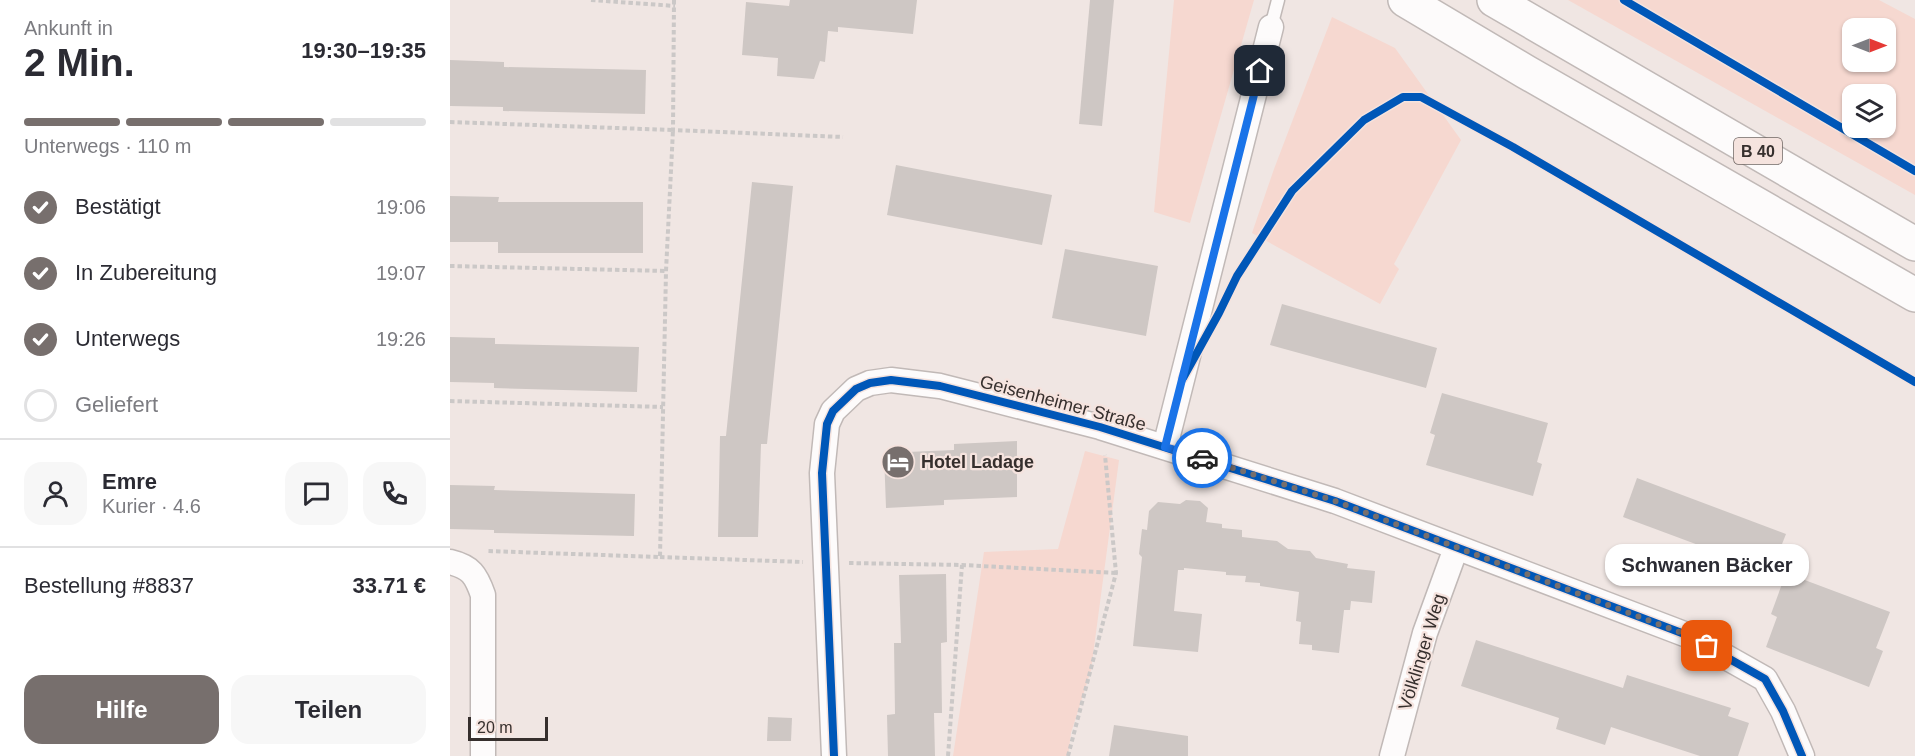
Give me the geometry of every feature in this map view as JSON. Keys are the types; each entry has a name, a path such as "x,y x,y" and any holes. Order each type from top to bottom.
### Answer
{"highway":[{"name":"B 40","path":"1405,0 1915,296"},
{"name":"B 40","path":"1494,0 1915,244"}],"street":[{"path":"1165,447 1271,27"},
{"name":"Geisenheimer Straße","path":"834,756 822,473 827,424 844,398 856,389 870,383 891,380 940,386 1100,427 1335,501 1687,635 1765,680 1783,711 1802,756"},
{"name":"Völklinger Weg","path":"1392,756 1425,633 1456,548"},
{"path":"457,563 477,578 483,595 483,756"}],"lane":[{"path":"1271,27 1278,0"}],"path":[{"path":"591,0 675,6"},
{"path":"660,557 666,271 673,130 674,0"},
{"path":"450,122 843,137"},
{"path":"450,266 666,271"},
{"path":"450,401 663,407"},
{"path":"1068,756 1116,573 1108,470 1100,427"},
{"path":"457,563 486,551 962,565 1116,573"},
{"path":"948,756 962,565"}],"shaded area":[{"path":"1174,0 1254,0 1190,223 1154,212"},
{"path":"1568,0 1879,0 1915,19 1915,195"},
{"path":"1332,17 1395,48 1461,140 1394,264 1399,269 1380,304 1252,233"},
{"path":"1085,451 1119,460 1091,670 1071,733 1068,756 953,756 984,552 1058,549"}],"building":[{"path":"790,0 917,0 913,34 838,27 838,32 828,31 825,62 820,61 814,79 777,76 778,58 742,55 746,2 789,6"},
{"path":"1090,0 1114,0 1102,126 1079,124"},
{"path":"450,60 504,62 504,67 646,70 645,114 503,111 503,107 450,106"},
{"path":"896,165 1052,195 1042,245 887,215"},
{"path":"752,182 793,186 767,444 761,444 758,537 718,537 720,436 726,436"},
{"path":"450,196 499,197 498,202 643,202 643,253 498,253 498,242 450,242"},
{"path":"1065,249 1158,266 1146,336 1052,318"},
{"path":"1282,304 1437,348 1426,388 1270,345"},
{"path":"450,337 495,338 495,344 639,347 637,392 494,388 494,383 450,382"},
{"path":"1442,393 1548,423 1537,462 1542,464 1533,496 1426,465 1435,435 1430,433"},
{"path":"1017,441 1017,497 944,500 944,505 886,508 884,453 954,450 954,444"},
{"path":"1637,478 1786,534 1771,572 1623,517"},
{"path":"450,485 495,486 494,490 635,494 634,536 494,533 494,530 450,529"},
{"path":"1186,500 1200,501 1208,508 1206,522 1222,524 1222,528 1242,530 1242,537 1277,541 1288,549 1310,551 1316,558 1348,564 1347,568 1375,571 1372,603 1351,601 1350,610 1344,610 1339,653 1312,650 1312,645 1299,644 1301,622 1296,621 1299,592 1245,582 1246,576 1184,568 1184,570 1178,570 1174,611 1202,614 1198,652 1133,646 1142,557 1139,554 1142,529 1147,530 1149,511 1158,502 1180,504"},
{"path":"1786,573 1890,612 1876,648 1883,651 1869,687 1766,647 1777,617 1771,614"},
{"path":"946,574 947,642 941,643 942,713 934,713 935,756 888,756 887,715 895,714 894,643 901,643 899,575"},
{"path":"1476,640 1623,688 1627,675 1731,708 1728,716 1749,723 1738,756 1700,756 1611,727 1605,745 1556,729 1559,718 1461,686"},
{"path":"768,717 792,718 791,741 767,741"},
{"path":"1114,725 1188,736 1188,756 1109,756"}],"cycle path":[{"path":"1624,0 1915,171"},
{"path":"1183,378 1237,276 1292,191 1364,120 1403,97 1421,97 1513,147 1915,382"},
{"path":"834,756 822,473 827,424 833,411 856,389 870,383 891,380 940,386 1100,427 1335,501 1687,635 1765,679 1783,711 1802,756"}],"way so far":[{"path":"1202,458 1335,501 1687,635 1707,646"}],"place":[{"name":"Hotel Ladage","path":"898,462"},
{"name":"Schwanen Bäcker","path":"1707,646"}],"route":[{"path":"1202,458 1165,447 1260,71"}]}
